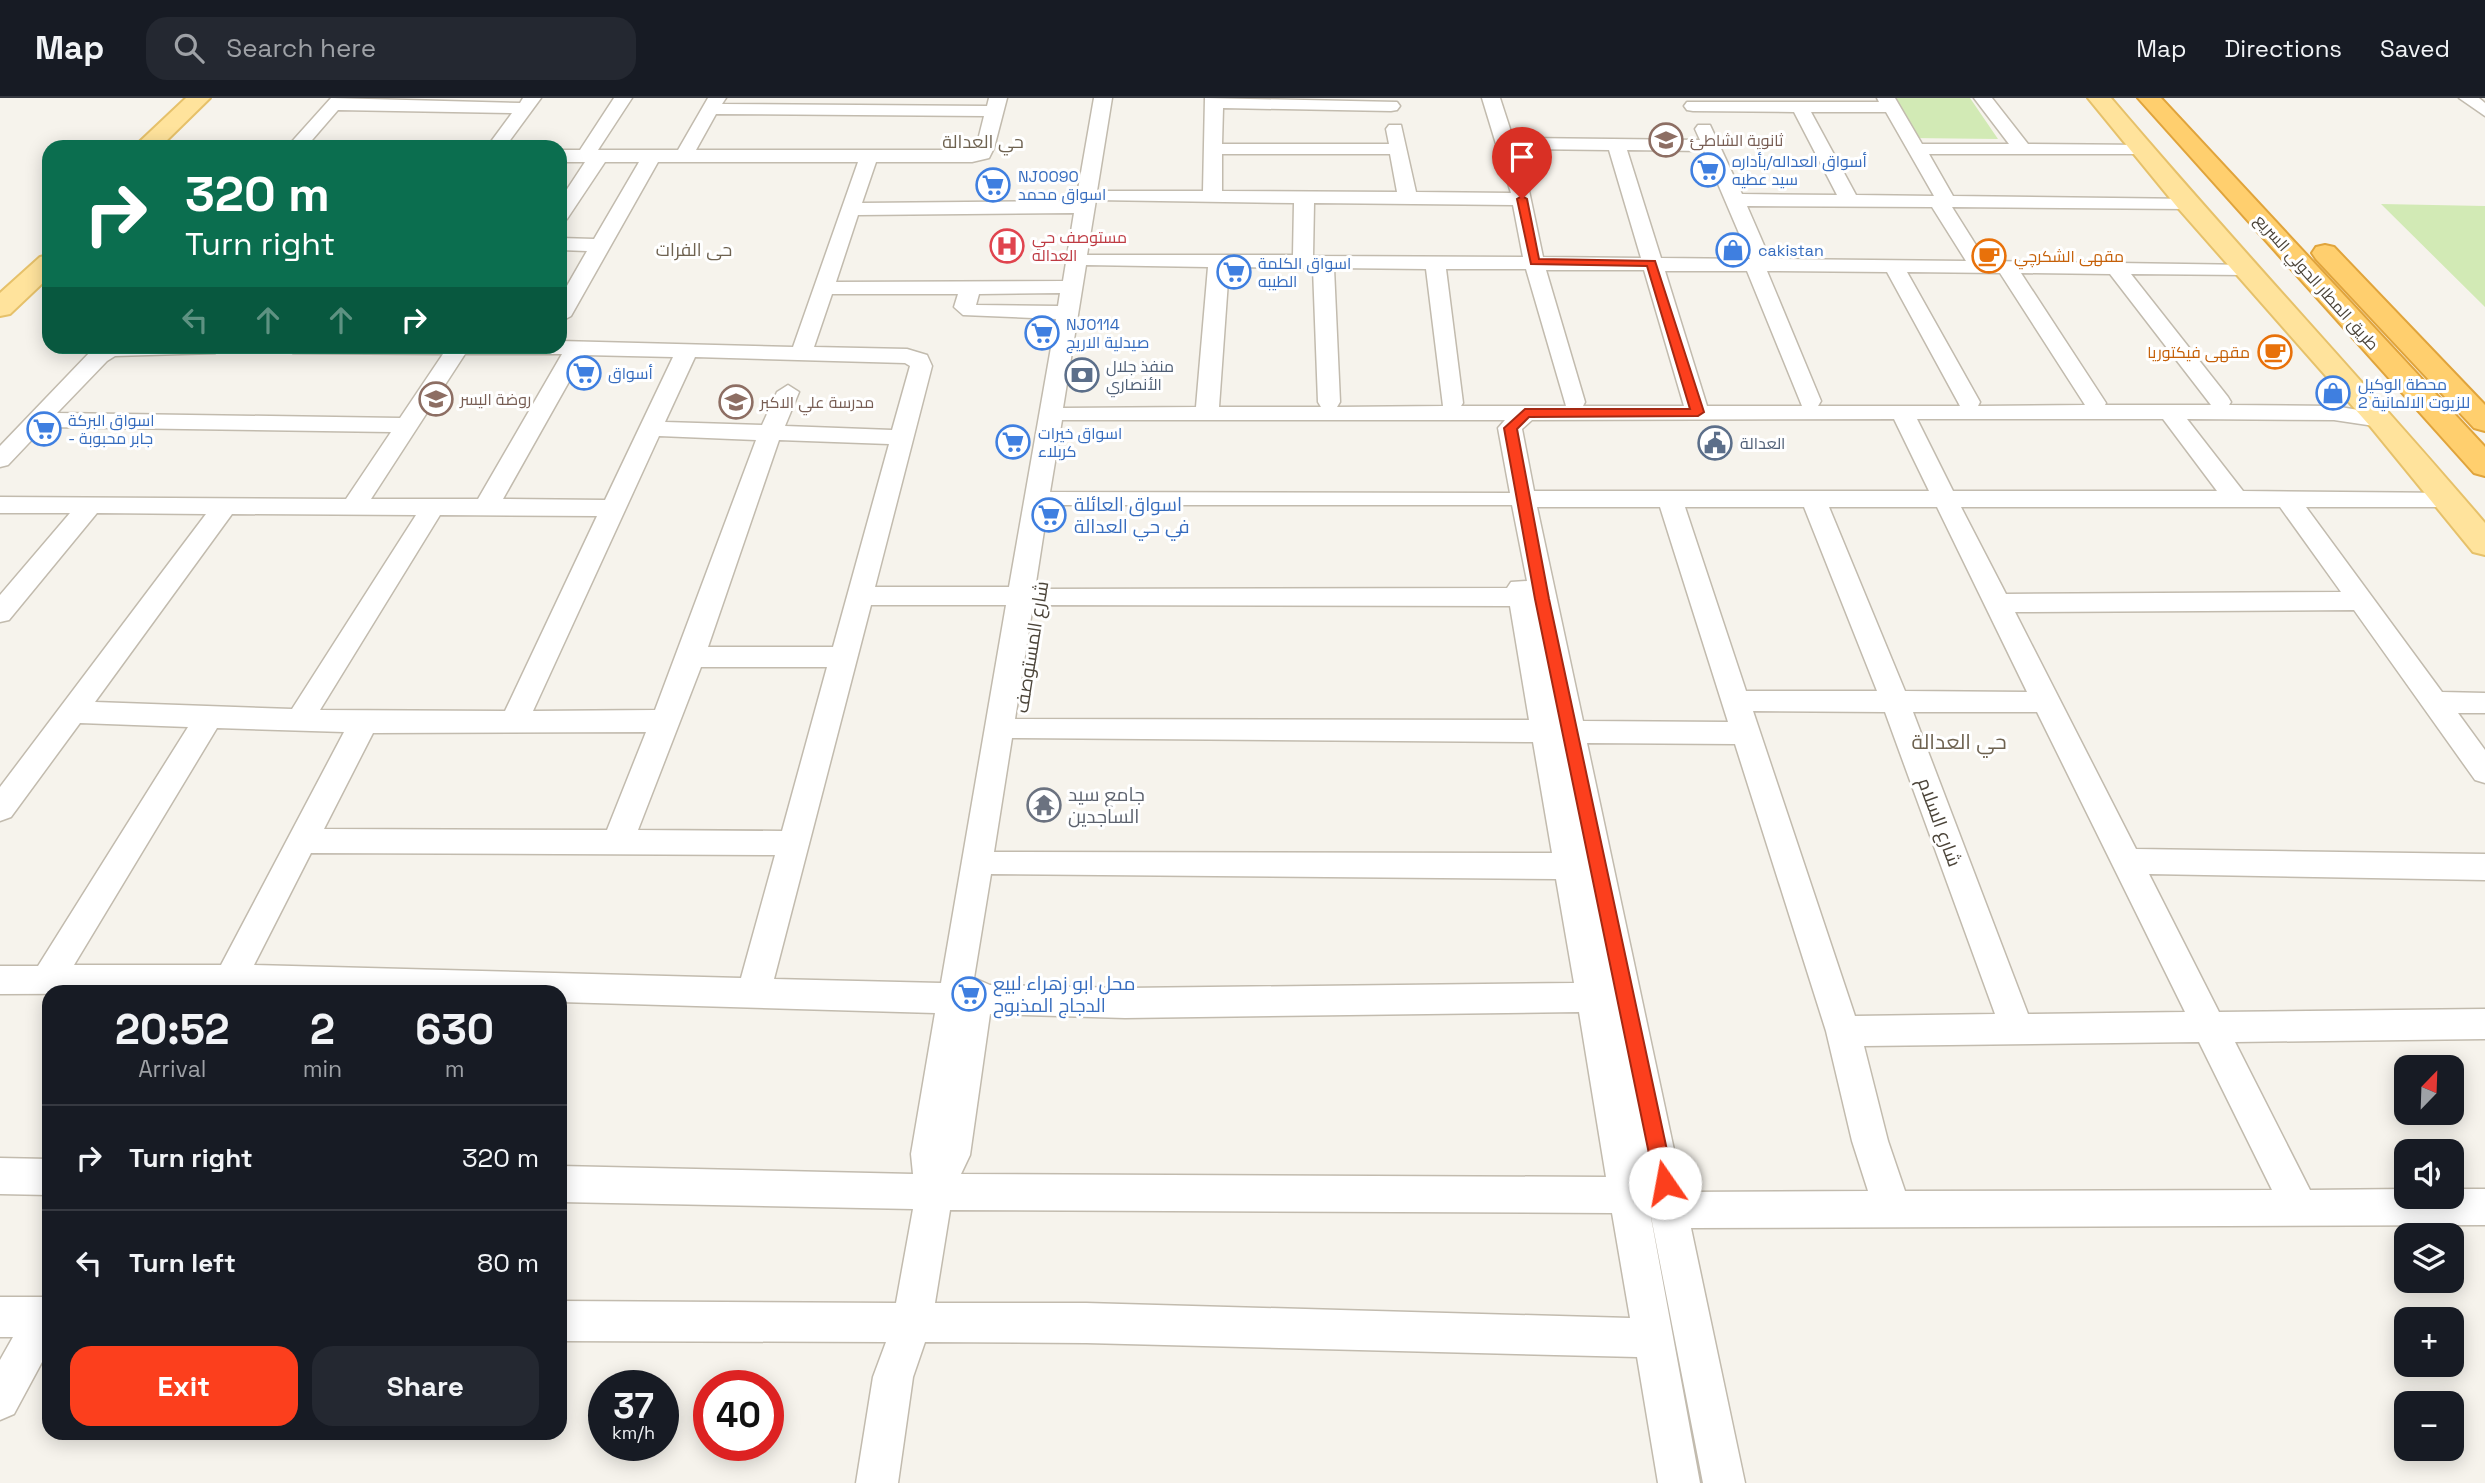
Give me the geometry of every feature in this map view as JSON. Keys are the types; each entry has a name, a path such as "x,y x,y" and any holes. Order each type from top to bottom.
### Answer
{"highway":[{"name":"طريق المطار الحولي السريع","path":"2149,98 2485,466"},
{"name":"طريق المطار الحولي السريع","path":"2178,98 2479,415"},
{"path":"2401,375 2430,383 2443,377"},
{"path":"2434,409 2439,404 2449,403 2479,415"}],"main road":[{"path":"2099,98 2187,203 2381,420 2485,544"},
{"path":"156,140 208,102"},
{"path":"179,140 208,102"},
{"path":"0,281 42,242"},
{"path":"0,309 39,282"}],"street":[{"path":"567,202 623,98"},
{"name":"شارع المستوصف","path":"1100,159 1103,98"},
{"name":"شارع المستوصف","path":"877,1483 892,1377 912,1324 934,1192 952,1154 965,999 1041,528 1070,300 1116,98"},
{"path":"1491,98 1522,199 1534,262 1574,402"},
{"path":"1983,98 2022,148"},
{"path":"2468,98 2485,111"},
{"path":"1212,198 1214,100 1391,102 1408,200"},
{"path":"302,140 337,102 528,103"},
{"path":"1810,401 1735,200 1692,102 1799,105 1889,103 1979,266"},
{"path":"501,140 528,103"},
{"path":"567,156 651,157 868,158 982,154 996,104 714,104 683,157"},
{"path":"1799,105 1849,200"},
{"path":"1506,143 1711,146"},
{"path":"1616,144 1696,407"},
{"path":"1213,149 1399,149"},
{"path":"1915,149 2141,149"},
{"path":"567,304 651,157"},
{"path":"802,351 868,158"},
{"path":"850,209 1212,198 1522,199"},
{"path":"1304,199 1329,402"},
{"path":"1735,200 2187,203"},
{"name":"شارع المستوصف","path":"1041,528 1054,499 1091,260 1093,202"},
{"path":"567,244 600,245"},
{"path":"1091,260 2246,269"},
{"path":"1207,407 1219,260"},
{"path":"1434,261 1490,417 1514,499 1557,732 1569,866 1679,1483"},
{"path":"1894,265 1969,402"},
{"path":"2006,266 2095,403"},
{"path":"2115,267 2220,402"},
{"path":"823,288 970,288 965,307 970,311 1070,300"},
{"path":"567,348 802,351 907,356 919,360 921,366 754,993"},
{"path":"486,508 577,348"},
{"path":"514,721 687,351"},
{"path":"0,460 103,354"},
{"path":"354,506 405,425 462,354"},
{"path":"618,841 694,657 768,434 788,391"},
{"path":"1207,407 1490,417 1810,401 2095,403 2170,413 2327,406 2360,396"},
{"path":"1068,408 1207,407 1329,402 1490,417 1574,402 1900,411 2128,408 2220,402 2327,406 2381,420"},
{"path":"1900,411 2300,1208"},
{"path":"2170,413 2236,499"},
{"path":"38,420 405,425"},
{"path":"650,429 901,437"},
{"path":"1054,499 2446,499"},
{"path":"1514,499 1521,597 1626,997 1724,1483"},
{"path":"1670,499 1843,1031 1870,1142 1892,1207"},
{"name":"شارع السلام","path":"1813,499 1896,703 2017,1029"},
{"path":"2287,499 2485,772"},
{"path":"0,505 613,508"},
{"path":"0,613 91,505"},
{"path":"0,809 225,506"},
{"path":"300,719 433,507"},
{"path":"859,596 1521,597"},
{"path":"1997,603 2361,601"},
{"name":"شارع المستوصف","path":"965,999 997,864 1018,729 1020,655"},
{"path":"694,657 843,657"},
{"path":"1736,701 2046,702"},
{"path":"2434,702 2485,703"},
{"path":"70,712 364,722 665,722"},
{"path":"47,980 209,716"},
{"path":"230,979 364,722"},
{"path":"1018,729 1747,733"},
{"path":"302,841 794,843"},
{"path":"2126,861 2485,867"},
{"path":"997,864 1569,866"},
{"path":"165,985 230,979 407,985"},
{"path":"0,980 136,985"},
{"path":"567,990 1125,1003 1626,997"},
{"path":"1843,1031 2485,1024"},
{"path":"0,1176 42,1175"},
{"path":"567,1184 934,1192 1629,1195"},
{"path":"1670,1209 2485,1207"},
{"path":"0,1317 42,1317"},
{"path":"567,1321 1086,1323 1653,1338"},
{"path":"0,1400 42,1326"}],"green space":[{"path":"1887,98 1970,98 1998,139 1911,138"},
{"path":"2381,204 2485,206 2485,307"}],"place":[{"name":"ثانوية الشاطئ","path":"1666,140"},
{"name":"أسواق العداله/بأداره سيد عطيه","path":"1708,170"},
{"name":"NJ0090 اسواق محمد","path":"993,185"},
{"name":"مستوصف حي العداله","path":"1007,246"},
{"name":"cakistan","path":"1733,250"},
{"name":"مقهى الشكرچي","path":"1989,256"},
{"name":"اسواق الكلمة الطيبه","path":"1234,272"},
{"name":"NJ0114 صيدلية الاريج","path":"1042,333"},
{"name":"مقهى فيكتوريا","path":"2275,352"},
{"name":"أسواق","path":"584,373"},
{"name":"منفذ جلال الأنصاري","path":"1082,375"},
{"name":"محطة الوكيل للزيوت الالمانية 2","path":"2333,393"},
{"name":"روضة اليسر","path":"436,399"},
{"name":"مدرسة علي الاكبر","path":"736,402"},
{"name":"اسواق البركة - جابر محبوبة","path":"44,429"},
{"name":"اسواق خيرات كربلاء","path":"1013,442"},
{"name":"العدالة","path":"1715,443"},
{"name":"اسواق العائلة في حي العدالة","path":"1049,515"},
{"name":"جامع سيد الساجدين","path":"1044,805"},
{"name":"محل ابو زهراء لبيع الدجاج المذبوح","path":"969,994"}],"district":[{"name":"حي العدالة","path":"983,142"},
{"name":"حی الفرات","path":"694,250"},
{"name":"حي العدالة","path":"1959,742"}],"route":[{"path":"1522,199 1534,262 1652,263 1698,412 1525,413 1510,428 1542,599 1665,1183"}]}
